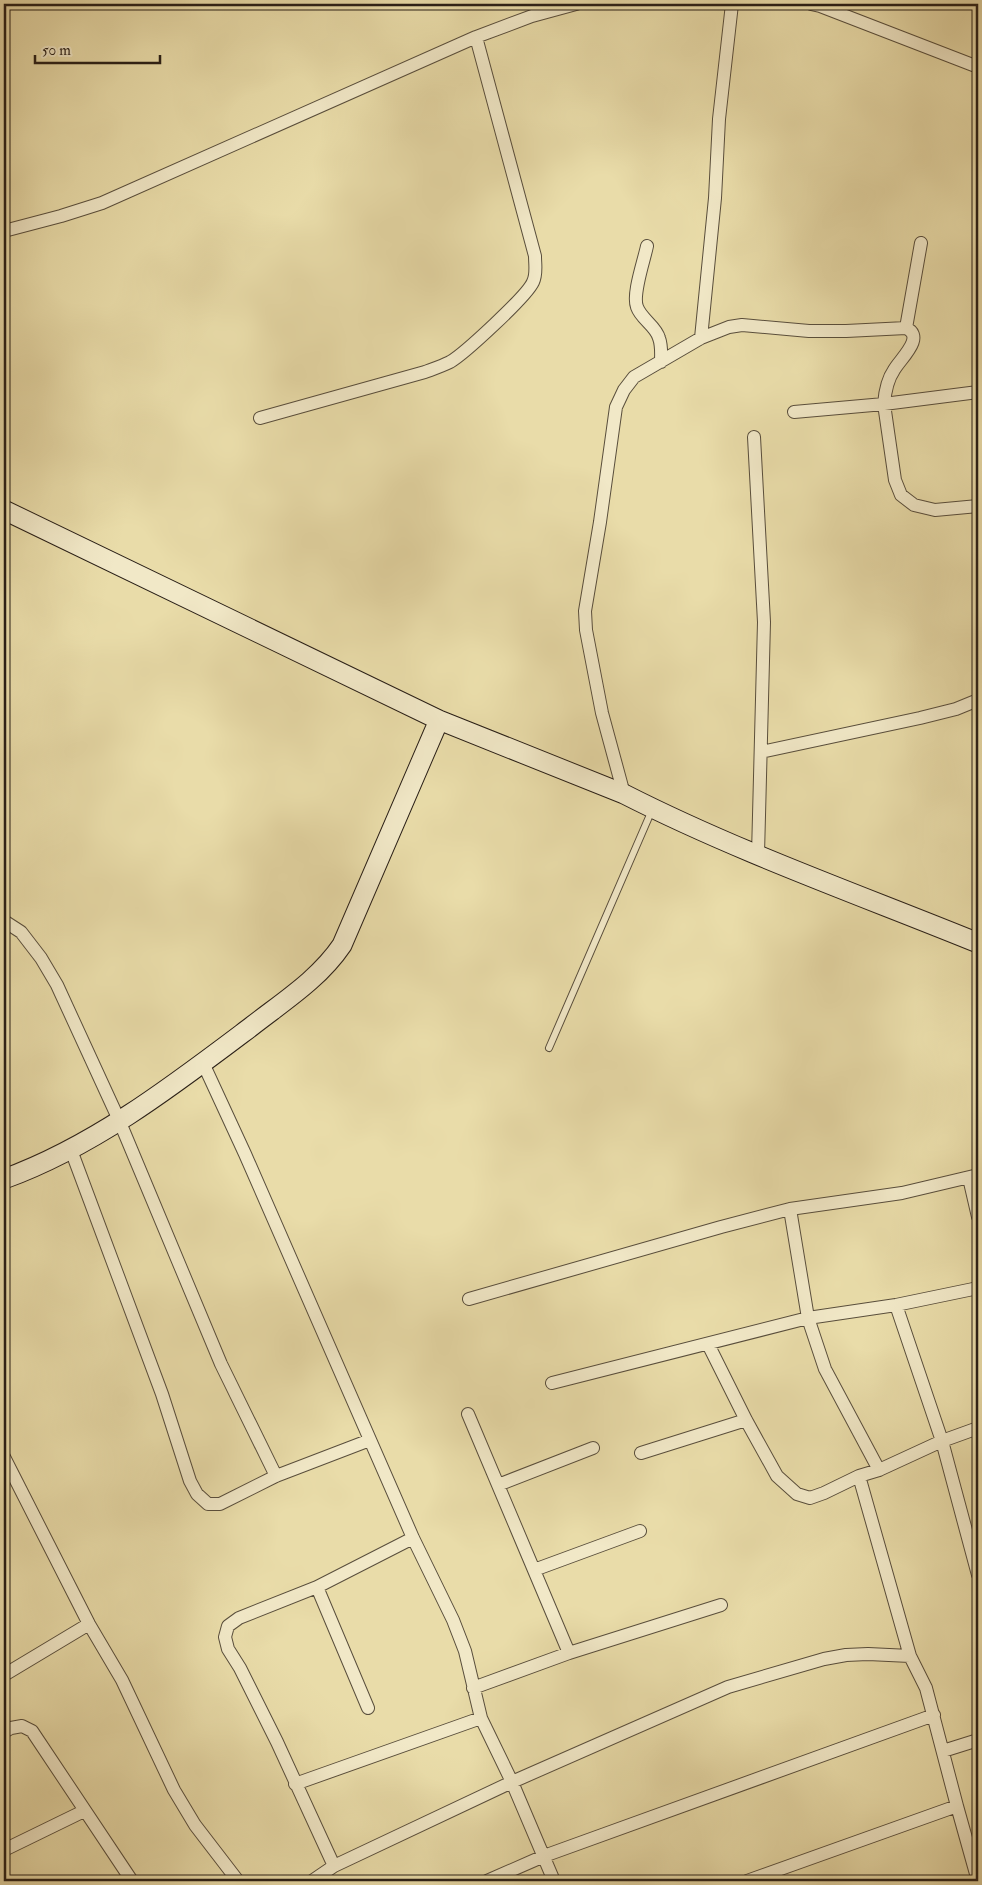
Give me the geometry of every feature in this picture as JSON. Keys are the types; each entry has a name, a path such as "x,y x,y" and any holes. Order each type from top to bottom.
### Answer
{"street":[{"path":"4,231 102,203 476,37 532,16 576,4"},
{"path":"701,338 715,198 719,119 732,4"},
{"path":"811,4 978,67"},
{"path":"260,418 425,372 451,361 474,343 533,283 536,271 534,256 476,37"},
{"path":"906,328 921,243"},
{"path":"648,246 636,296 636,305 659,338 661,362"},
{"path":"624,794 602,714 586,630 585,611 616,408 624,390 634,377 701,338 718,330 742,325 809,331 906,328 914,334 914,341 889,379 884,404 895,480 901,495 914,505 936,510 978,506"},
{"path":"794,412 884,404 978,392"},
{"path":"754,438 764,622 758,854"},
{"path":"4,510 439,720 624,794 758,854 978,943"},
{"path":"761,752 920,718 956,709 978,700"},
{"path":"9,1177 71,1150 119,1120 208,1060 312,980 330,963 342,945 439,720"},
{"path":"4,921 21,932 41,958 57,985 119,1120 221,1364 276,1476"},
{"path":"208,1060 245,1154 370,1440 413,1538 460,1636 481,1718 512,1782 554,1881"},
{"path":"71,1150 162,1394 190,1481 198,1494 208,1504 220,1504 276,1476 370,1440"},
{"path":"469,1299 790,1209 902,1194 974,1177 978,1217"},
{"path":"790,1209 808,1318 825,1369 879,1470"},
{"path":"552,1382 808,1318 896,1305 978,1288"},
{"path":"896,1305 942,1441 978,1575"},
{"path":"708,1344 746,1420 777,1476 797,1494 810,1498 824,1493 859,1476 879,1470 942,1441 978,1428"},
{"path":"468,1414 569,1654"},
{"path":"641,1454 746,1420"},
{"path":"498,1485 593,1448"},
{"path":"4,1457 89,1624 122,1680 174,1790 195,1825 238,1881"},
{"path":"859,1476 910,1656 926,1688 934,1715 978,1881"},
{"path":"534,1570 640,1530"},
{"path":"334,1866 269,1726 228,1649 225,1638 228,1626 239,1618 317,1587 413,1538"},
{"path":"317,1587 368,1708"},
{"path":"473,1688 569,1654 721,1605"},
{"path":"4,1674 89,1624"},
{"path":"312,1881 334,1866 512,1782 728,1687 824,1659 846,1655 910,1656"},
{"path":"487,1881 544,1856 934,1715"},
{"path":"295,1784 481,1718"},
{"path":"4,1732 10,1728 22,1726 32,1732 132,1881"},
{"path":"944,1751 978,1740"},
{"path":"747,1881 957,1806"},
{"path":"4,1850 84,1812"}],"lane":[{"path":"549,1048 653,808"}]}
